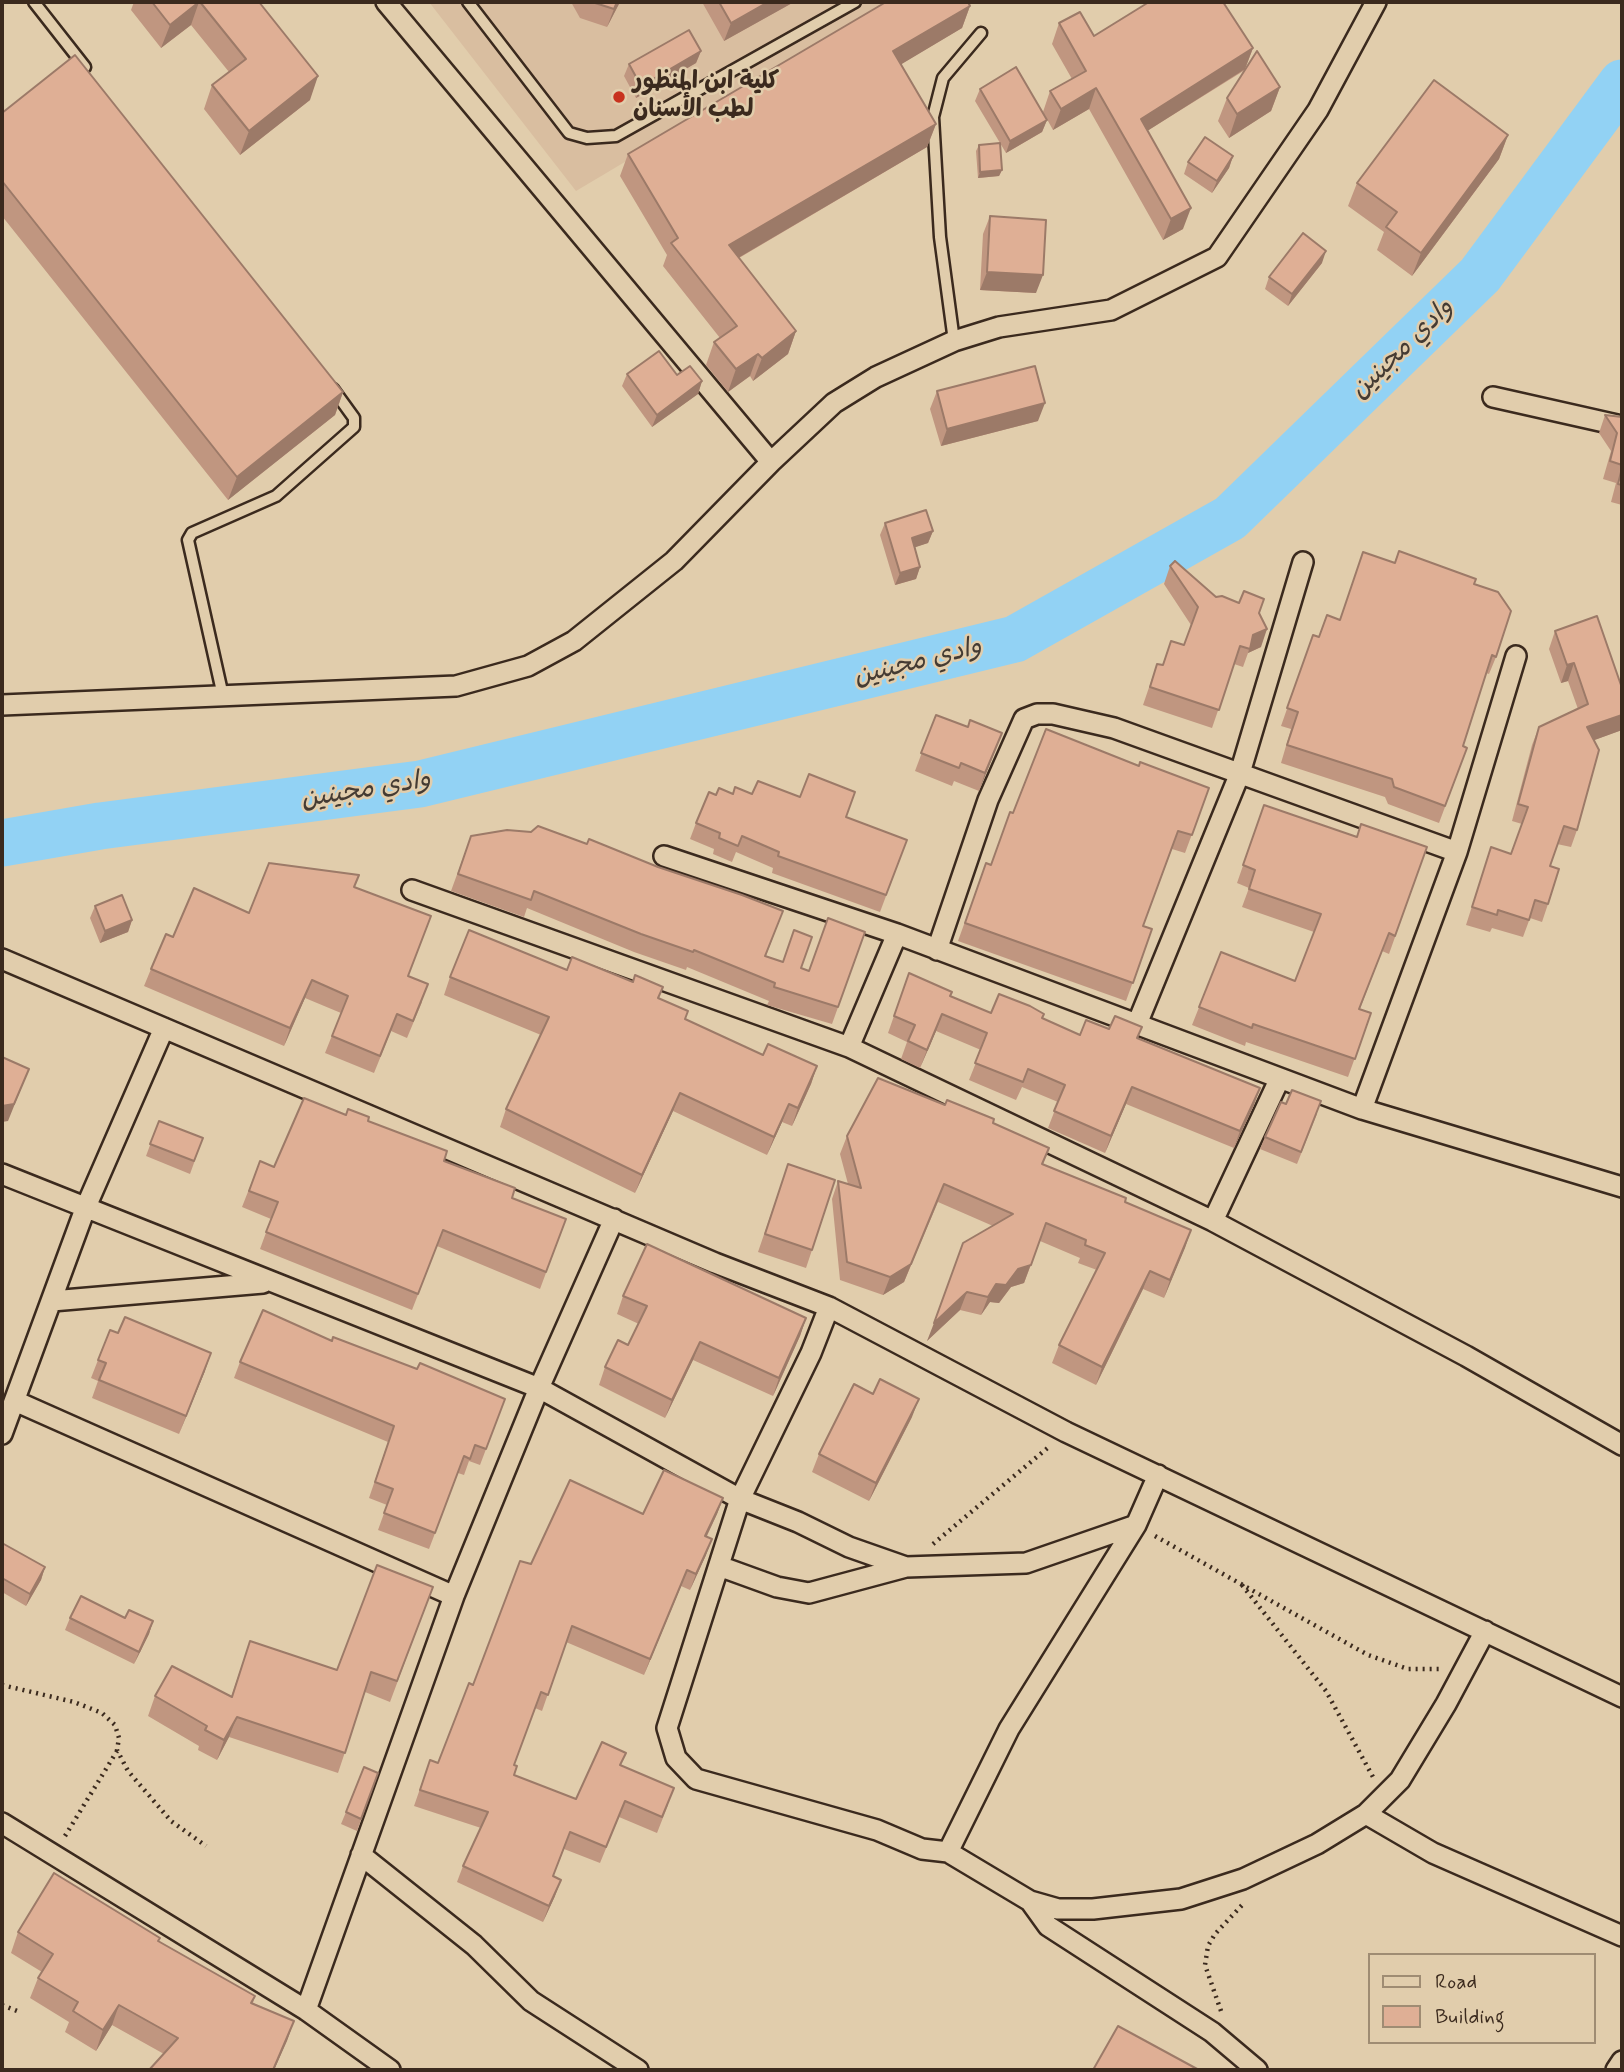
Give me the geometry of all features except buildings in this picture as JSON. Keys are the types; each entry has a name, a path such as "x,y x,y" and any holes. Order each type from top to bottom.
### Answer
{"street":[{"path":"386,2 771,462"},
{"path":"2,705 456,686 528,666 574,641 674,561 771,462 834,403 876,377 954,341 999,327 1111,310 1217,257 1318,110 1377,2"},
{"path":"1493,397 1622,426"},
{"path":"1138,1024 1240,773 1303,562"},
{"path":"1362,1109 1457,852 1516,656"},
{"path":"937,950 988,800 1024,719 1037,714 1053,714 1114,727 1457,852"},
{"path":"664,856 897,934 1362,1109 1622,1187"},
{"path":"412,890 849,1047 1213,1221 1466,1356 1622,1445"},
{"path":"849,1047 897,934"},
{"path":"2,959 614,1219 829,1307 1066,1432 1622,1697"},
{"path":"2,1434 85,1209 164,1028"},
{"path":"1213,1221 1279,1080"},
{"path":"2,1174 539,1388 740,1499 798,1522 849,1547 906,1567"},
{"path":"306,2010 454,1596 539,1388 614,1219"},
{"path":"52,1301 270,1282"},
{"path":"829,1307 811,1353 740,1499 667,1728 676,1758 696,1779 877,1830 922,1849 948,1852 1030,1901 1058,1909 1181,1899 1243,1879 1317,1844 1366,1814 1400,1780 1427,1737 1485,1631"},
{"path":"15,1401 454,1596"},
{"path":"948,1852 1009,1729 1136,1525 1158,1475"},
{"path":"719,1566 777,1587 809,1593 906,1567 1026,1563 1136,1525"},
{"path":"1366,1814 1433,1853 1622,1936"},
{"path":"2,1823 306,2010 390,2070"},
{"path":"361,1855 474,1945 531,2001 638,2070"},
{"path":"1030,1901 1048,1926 1212,2032 1257,2070"},
{"path":"1616,2070 1622,2061"}],"lane":[{"path":"34,2 92,76"},
{"path":"468,2 559,122 569,133 587,138 616,136 855,2"},
{"path":"954,341 940,237 933,117 943,78 981,33"},
{"path":"223,697 188,540 192,533 275,496 354,427 350,411 325,378"}],"path":[{"path":"906,1567 1066,1432"},
{"path":"1136,1525 1389,1665 1408,1669 1465,1669"},
{"path":"1240,1582 1326,1691 1383,1797"},
{"path":"2,1685 60,1698 102,1713 115,1725 119,1738 117,1750 54,1855"},
{"path":"117,1750 128,1771 165,1815 206,1846"},
{"path":"1222,2013 1205,1965 1208,1946 1215,1934 1250,1897"},
{"path":"2,2005 18,2011"}],"shaded area":[{"name":"كلية ابن المنظور لطب الأسنان","path":"429,2 894,2 576,191"}],"waterway":[{"name":"وادي مجينين","path":"2,843 100,826 420,784 1015,639 1230,518 1480,275 1622,83"}],"place":[{"name":"كلية ابن المنظور لطب الأسنان","path":"619,97"}]}
